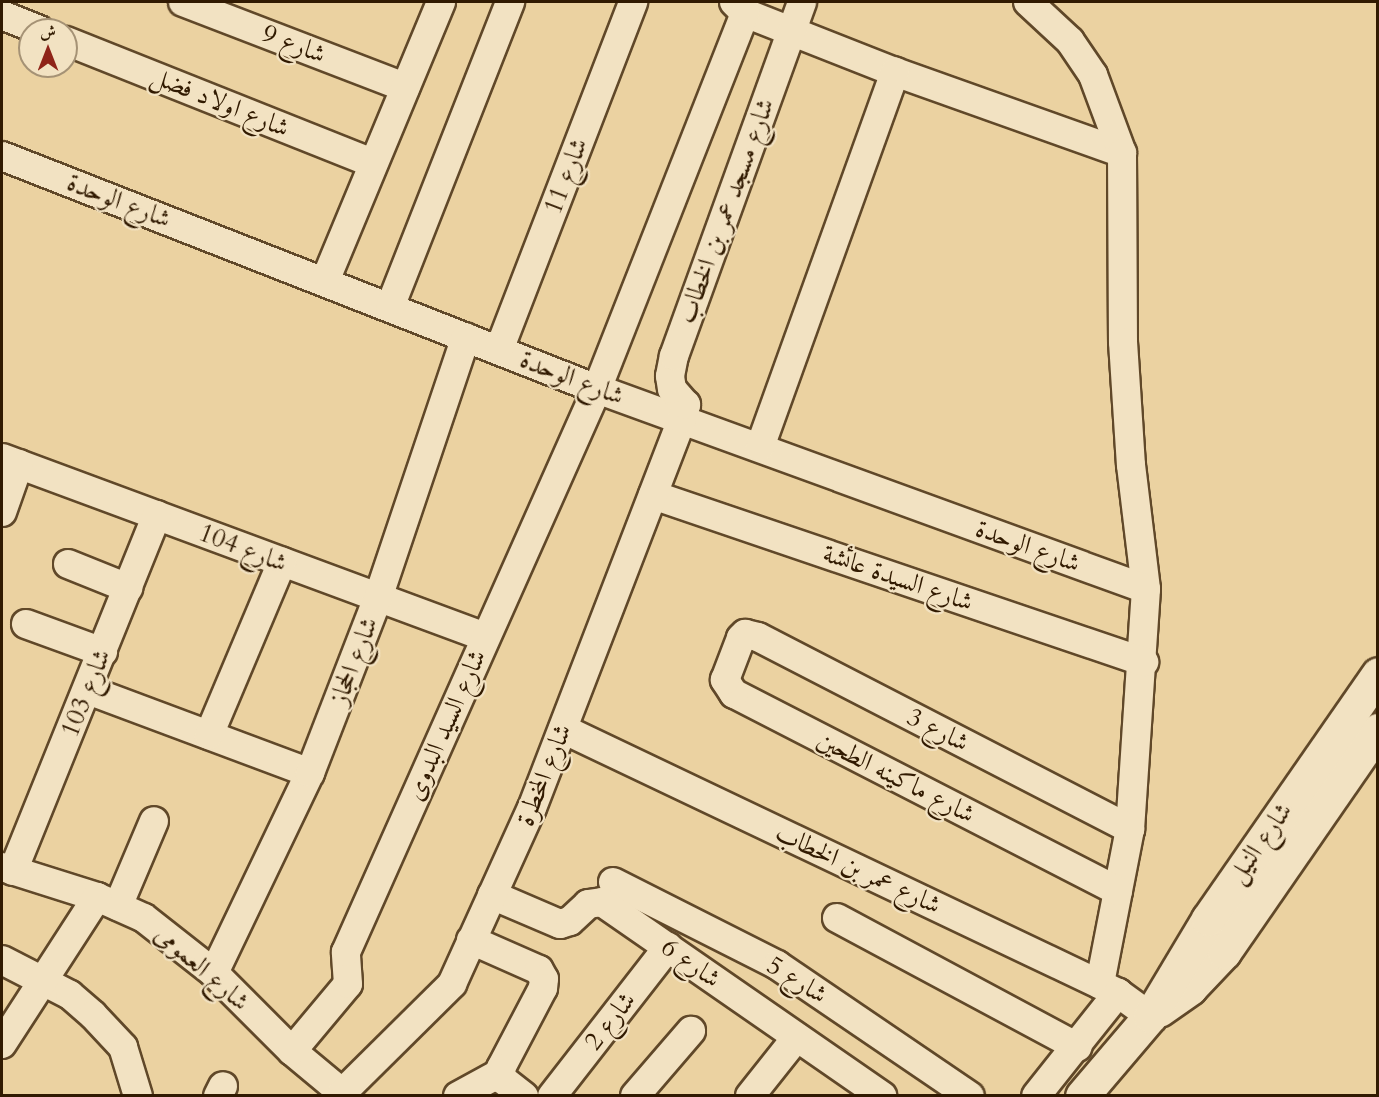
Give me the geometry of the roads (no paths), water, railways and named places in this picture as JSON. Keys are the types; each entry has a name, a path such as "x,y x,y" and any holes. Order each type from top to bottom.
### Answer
{"street":[{"name":"شارع 9","path":"183,2 405,87"},
{"path":"325,281 441,2"},
{"path":"390,307 510,2"},
{"name":"شارع 11","path":"499,350 633,2"},
{"name":"شارع مسجد عمر بن الخطاب","path":"682,419 686,405 672,389 670,376 674,356 802,2"},
{"path":"1028,2 1070,41 1093,75 1122,153 1123,342 1131,465 1146,589 1144,662 1130,829 1118,891 1109,988 1078,1047 1036,1095"},
{"path":"740,7 896,72 1122,153"},
{"name":"شارع السيد البدوى","path":"292,1051 348,984 346,952 597,389 740,7"},
{"path":"2,15 18,21"},
{"name":"شارع اولاد فضل","path":"78,46 373,164"},
{"path":"760,447 896,72"},
{"name":"شارع الوحدة","path":"2,156 597,389 1146,589"},
{"name":"شارع الحجاز","path":"214,973 310,773 378,598 466,337"},
{"name":"شارع المخطرة","path":"344,1094 441,998 452,984 563,729 682,419"},
{"path":"2,512 10,461"},
{"name":"شارع 104","path":"10,461 485,637"},
{"name":"شارع السيدة عائشة","path":"652,495 1144,662"},
{"name":"شارع 103","path":"7,869 88,690 157,515"},
{"path":"209,735 282,562"},
{"path":"68,564 128,588"},
{"path":"26,624 103,652"},
{"name":"شارع 3","path":"745,634 758,638 1130,829"},
{"name":"شارع ماكينه الطحين","path":"745,634 725,680 734,694 1118,891"},
{"name":"شارع النيل","path":"1082,1095 1150,1016 1208,919 1377,674"},
{"path":"88,690 310,773"},
{"name":"شارع عمر بن الخطاب","path":"563,729 1109,988 1150,1016"},
{"name":"شارع النيل","path":"1150,1016 1190,988 1224,952 1377,730"},
{"path":"2,1044 43,981 108,902 154,821"},
{"name":"شارع العمومى","path":"7,869 108,902 144,918 214,973 292,1051 344,1094"},
{"name":"شارع 5","path":"613,882 777,965 970,1095"},
{"name":"شارع 6","path":"492,895 560,924 570,921 588,904 602,902 882,1095"},
{"path":"837,918 1078,1047"},
{"path":"458,1095 500,1073 543,988 544,980 539,970 471,940"},
{"name":"شارع 2","path":"552,1095 668,947"},
{"path":"2,960 70,994 123,1047 138,1095"},
{"path":"635,1095 691,1032"},
{"path":"750,1095 797,1037"},
{"path":"500,1073 524,1095"}]}
